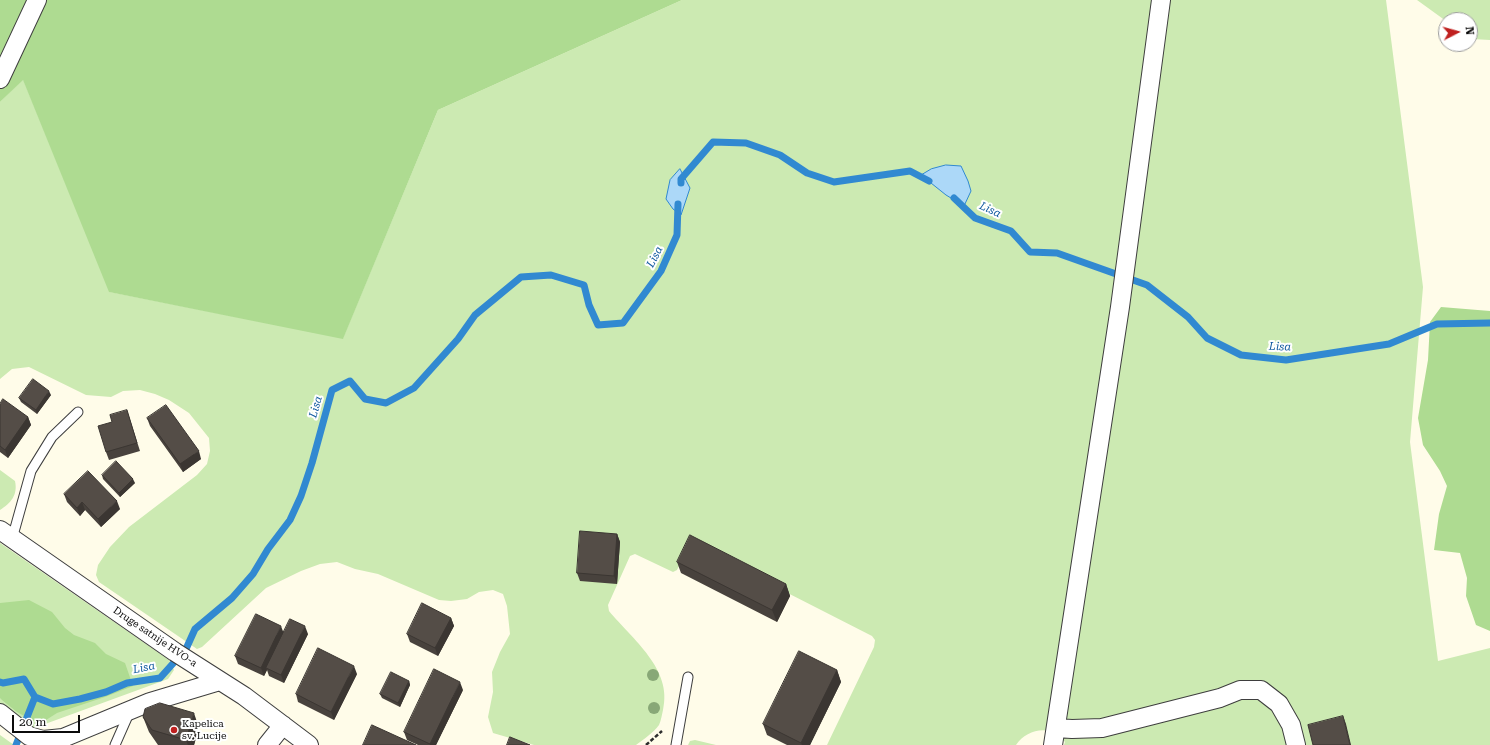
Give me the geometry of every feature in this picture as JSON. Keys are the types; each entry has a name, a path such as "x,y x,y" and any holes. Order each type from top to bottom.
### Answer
{"street":[{"path":"0,80 37,0"},
{"path":"1055,736 1120,307 1161,0"},
{"name":"Druge satnije HVO-a","path":"6,534 175,652 244,696 310,745"},
{"path":"0,713 28,736 43,740 63,738 150,702 220,681"},
{"path":"1055,736 1072,729 1102,728 1207,701 1240,690 1261,690 1279,704 1291,724 1296,745"},
{"path":"267,745 283,725"}],"lane":[{"path":"6,534 31,471 52,438 78,412"},
{"path":"676,745 688,677"},
{"path":"115,745 130,711"}],"green space":[{"path":"0,0 682,0 438,110 343,339 109,292 23,80 0,102"},
{"path":"682,0 1386,0 1423,287 1410,442 1438,661 1490,648 1490,745 1064,745 1065,742 1054,732 1040,730 1027,735 1016,745 827,745 874,647 875,640 872,636 770,584 689,546 677,570 673,572 635,554 630,556 608,605 609,611 648,656 662,681 664,695 663,710 659,725 636,745 534,745 493,733 488,717 493,692 492,672 500,652 510,634 507,606 503,594 493,590 479,592 467,599 451,601 439,600 378,574 355,569 337,562 320,564 301,571 266,588 202,647 197,649 99,582 96,575 98,565 110,547 129,527 197,475 207,464 210,451 209,438 189,413 169,400 155,394 140,390 123,391 111,397 86,395 29,367 12,369 0,379 0,102 23,79 110,292 343,338 438,110"},
{"path":"1417,0 1490,0 1490,40 1478,39 1478,12 1438,12 1438,15"},
{"path":"1441,307 1490,311 1490,631 1476,625 1466,596 1467,578 1460,553 1434,550 1439,514 1447,486 1440,471 1423,445 1418,418 1428,360 1430,322"},
{"path":"0,470 15,481 16,486 13,498 0,510"},
{"path":"0,543 169,660 174,670 168,679 26,731 0,710"},
{"path":"29,600 52,612 65,628 74,635 95,643 106,654 125,663 133,686 57,713 46,720 33,721 17,712 2,700 0,698 0,603"},
{"path":"0,735 14,745 0,745"},
{"path":"695,740 716,745 688,745 690,741"}],"water":[{"path":"946,165 961,166 968,181 971,191 964,206 946,195 921,175 931,169"},
{"path":"680,169 690,188 681,215 673,209 666,199 670,180"}],"building":[{"path":"33,379 49,391 36,410 19,398"},
{"path":"3,399 28,417 5,450 0,446 0,404"},
{"path":"166,405 199,451 180,464 147,418"},
{"path":"127,410 137,443 106,452 98,426 112,422 110,415"},
{"path":"116,461 133,479 119,493 102,475"},
{"path":"88,471 117,501 98,519 82,502 77,508 64,494"},
{"path":"580,531 617,534 614,576 577,573"},
{"path":"690,535 786,584 772,610 677,562"},
{"path":"422,603 451,618 435,648 407,634"},
{"path":"256,614 281,626 261,668 235,656"},
{"path":"290,619 305,626 281,675 266,668"},
{"path":"318,648 354,666 331,712 296,694"},
{"path":"799,651 837,670 801,743 763,724"},
{"path":"434,669 460,682 430,744 404,732"},
{"path":"391,672 409,681 398,703 380,694"},
{"path":"160,703 194,713 186,740 152,730 143,717 145,709"},
{"path":"1343,716 1350,745 1313,745 1308,725"},
{"path":"372,725 416,745 363,745"},
{"path":"510,737 530,745 507,745"}],"waterway":[{"name":"Lisa","path":"681,183 681,179 713,142 746,143 780,155 807,173 834,182 910,171 929,181"},
{"name":"Lisa","path":"954,198 975,218 1011,231 1030,252 1057,253 1147,285 1188,317 1207,338 1241,355 1286,360 1389,344 1437,324 1490,323"},
{"name":"Lisa","path":"35,697 53,704 106,692 127,683 160,678 186,649 195,629 232,598 253,574 268,549 290,520 301,496 312,463 332,390 350,381 365,399 386,403 414,388 458,339 475,315 521,277 551,275 584,285 589,305 598,325 623,323 661,271 677,235 678,204"},
{"path":"0,682 3,683 24,679 35,697"},
{"name":"Lisa","path":"16,745 35,697"}],"place":[{"name":"Kapelica sv. Lucije","path":"174,730"}]}
